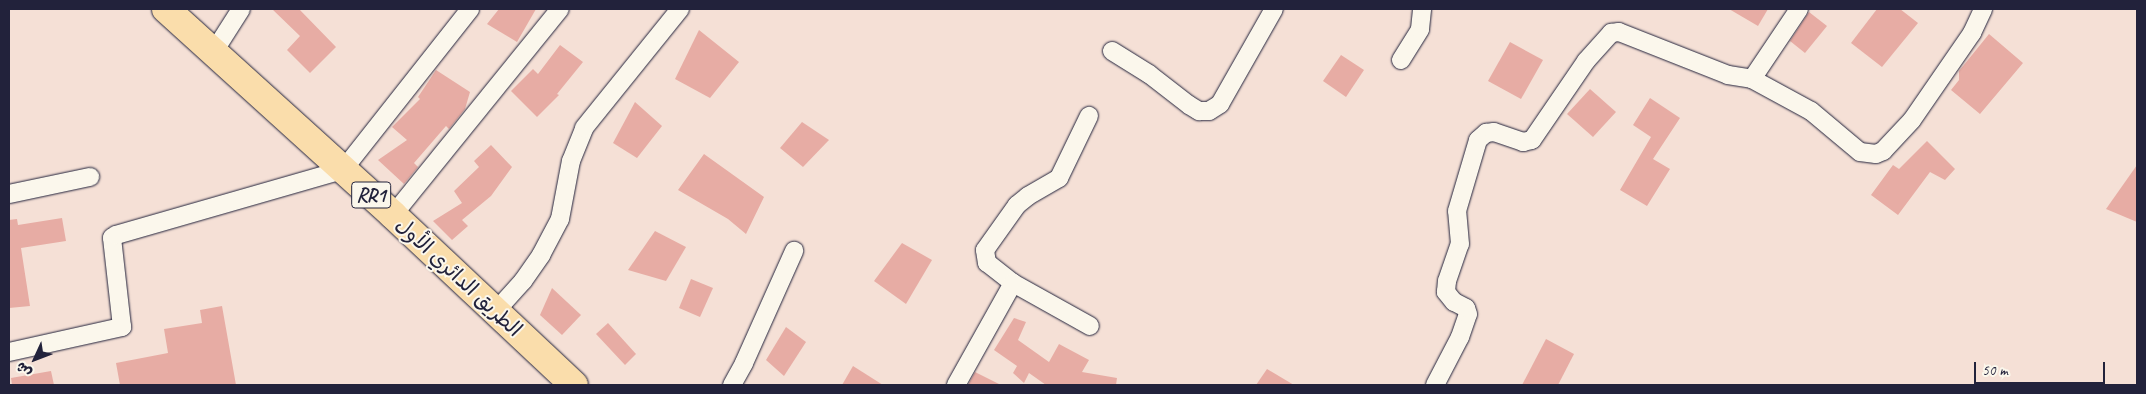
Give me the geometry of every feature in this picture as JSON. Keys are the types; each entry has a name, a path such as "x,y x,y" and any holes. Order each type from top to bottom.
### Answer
{"main road":[{"name":"الطريق الدائري الأول","path":"166,9 393,215 572,385"}],"street":[{"path":"213,53 241,9"},
{"path":"9,352 122,327 112,238 116,235 343,170 470,9"},
{"path":"393,215 560,9"},
{"path":"495,312 523,281 541,255 560,219 571,161 584,128 680,9"},
{"path":"1112,51 1149,74 1189,105 1199,111 1209,111 1220,104 1224,98 1274,9"},
{"path":"1401,60 1420,29 1422,9"},
{"path":"1752,79 1799,9"},
{"path":"1435,385 1460,337 1468,314 1466,308 1454,302 1446,292 1447,281 1460,244 1457,212 1478,140 1486,133 1494,132 1523,142 1532,140 1586,61 1611,33 1619,32 1728,75 1752,79 1811,111 1860,152 1876,154 1883,150 1912,120 1972,33 1983,9"},
{"path":"1089,116 1059,178 1028,196 1017,205 985,250 987,263 1013,283 1090,326"},
{"path":"9,194 90,177"},
{"path":"732,385 744,363 794,251"},
{"path":"956,385 1013,283"}],"building":[{"path":"272,9 299,9 336,47 310,73 287,50 300,36"},
{"path":"499,9 536,9 517,42 487,24"},
{"path":"1729,9 1768,9 1758,26"},
{"path":"1877,9 1900,9 1918,23 1882,67 1851,43"},
{"path":"1809,12 1827,26 1805,53 1790,41"},
{"path":"699,30 739,62 710,98 675,79"},
{"path":"1989,34 2023,63 1980,114 1951,90 1959,80 1959,71"},
{"path":"1510,42 1543,60 1521,99 1488,81"},
{"path":"560,45 583,62 557,94 559,95 537,117 511,91 533,69 538,74"},
{"path":"1341,55 1364,70 1346,97 1323,81"},
{"path":"436,70 470,92 465,109 449,129 446,126 414,163 418,167 404,184 378,160 407,140 392,127 420,99 418,97"},
{"path":"1590,89 1616,112 1593,137 1567,114"},
{"path":"1650,98 1680,118 1653,159 1670,169 1647,206 1620,190 1651,137 1633,125"},
{"path":"635,102 662,126 637,158 613,143"},
{"path":"802,122 829,140 803,167 780,148"},
{"path":"1927,141 1955,169 1945,180 1930,172 1898,215 1871,195 1893,165 1899,169"},
{"path":"491,145 512,167 491,196 462,220 468,226 452,240 433,221 462,203 454,191 479,167 474,161"},
{"path":"704,154 764,197 746,234 728,219 678,190"},
{"path":"2137,165 2137,222 2106,209"},
{"path":"62,218 66,241 21,248 30,306 9,308 9,220 17,219 18,225"},
{"path":"655,231 686,247 666,281 628,270"},
{"path":"902,243 932,260 906,304 874,281"},
{"path":"691,279 713,288 700,317 679,308"},
{"path":"552,288 581,315 562,335 540,315"},
{"path":"222,306 236,385 120,385 116,363 168,353 164,329 202,323 200,310"},
{"path":"1014,318 1026,322 1018,340 1049,362 1059,344 1089,360 1082,372 1117,378 1116,385 1046,385 1029,373 1024,383 1013,373 1017,366 994,350"},
{"path":"608,323 636,354 625,365 596,334"},
{"path":"786,327 806,342 784,376 766,360"},
{"path":"1546,339 1574,354 1558,385 1522,385"},
{"path":"853,366 883,385 842,385"},
{"path":"1267,369 1294,385 1256,385"},
{"path":"51,371 54,385 12,385 11,378"},
{"path":"975,372 1001,385 968,385"}]}
